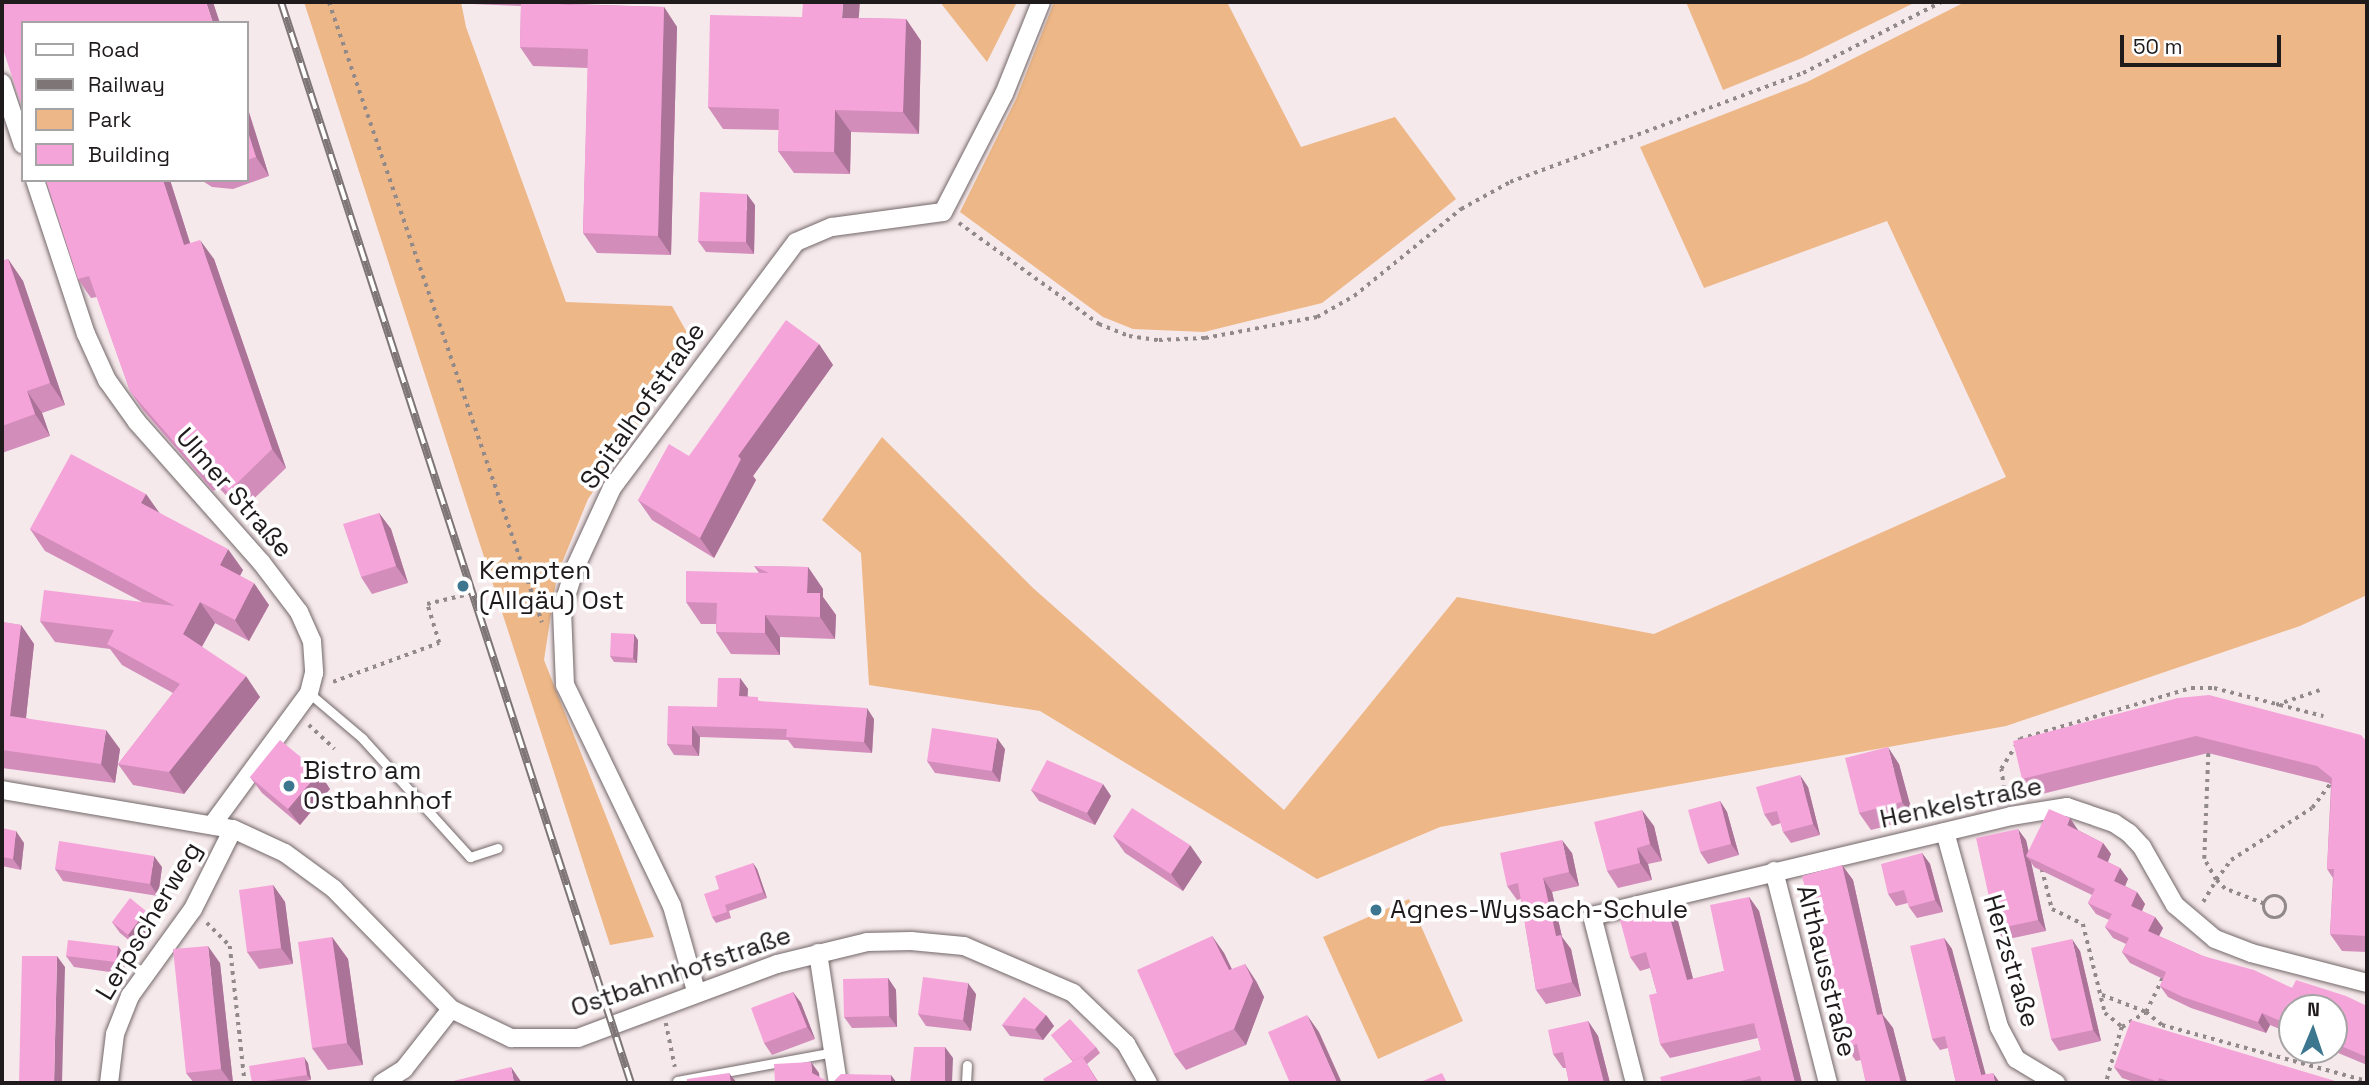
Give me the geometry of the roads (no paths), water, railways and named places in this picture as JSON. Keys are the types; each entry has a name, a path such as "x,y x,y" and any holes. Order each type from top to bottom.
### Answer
{"street":[{"name":"Spitalhofstraße","path":"696,991 672,906 565,685 559,639 562,609 575,568 612,488 796,242 832,227 943,212 1004,94 1041,2"},
{"path":"2,83 21,139"},
{"name":"Ulmer Straße","path":"35,182 86,334 107,380 137,422 261,562 299,612 312,641 315,698 212,825"},
{"name":"Ostbahnhofstraße","path":"2,790 233,829 285,853 334,889 451,1009 511,1038 578,1038 663,1007 696,991 818,953 867,942 964,946 1073,993 1126,1044 1148,1083"},
{"name":"Henkelstraße","path":"1635,1083 1592,916 2011,816 2067,807 2114,823 2142,847 2175,905 2191,922 2251,953 2367,983"},
{"name":"Lerpscherweg","path":"109,1083 115,1034 130,996 193,909 233,829"},
{"name":"Herzstraße","path":"1945,832 1999,1027 2015,1059 2056,1083"},
{"name":"Althausstraße","path":"1774,871 1828,1083"},
{"path":"818,953 838,1083"},
{"path":"382,1083 404,1069 451,1009"}],"lane":[{"path":"315,698 362,738 470,857 498,848"},
{"path":"677,1081 834,1052"},
{"path":"966,1083 967,1065"}],"railway":[{"path":"281,2 631,1083"}],"place":[{"name":"Kempten (Allgäu) Ost","path":"463,586"},
{"name":"Bistro am Ostbahnhof","path":"289,786"},
{"name":"Agnes-Wyssach-Schule","path":"1376,910"}]}
